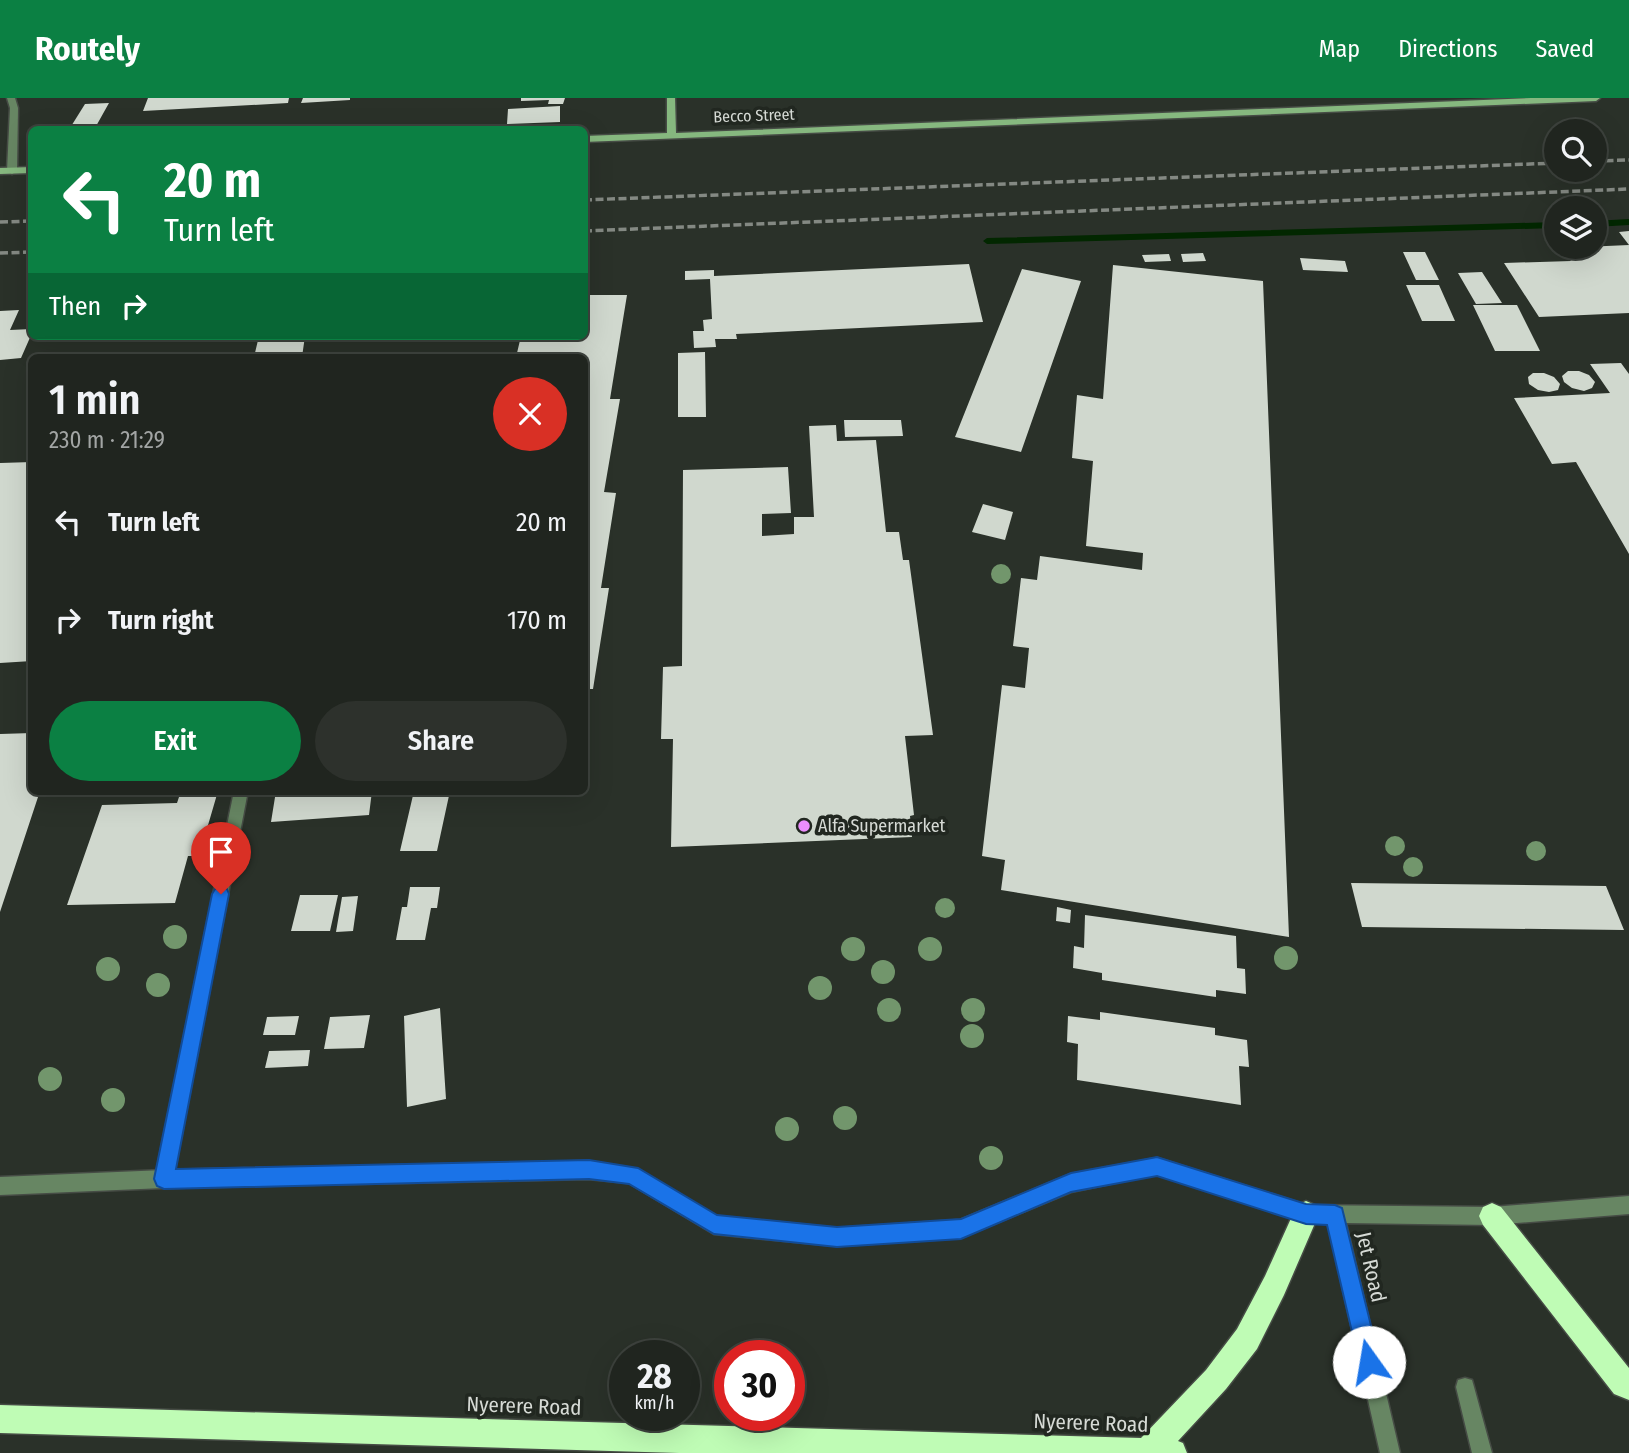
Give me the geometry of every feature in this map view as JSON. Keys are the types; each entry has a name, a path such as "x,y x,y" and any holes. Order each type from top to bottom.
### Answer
{"highway":[{"path":"1147,1452 1214,1382 1239,1351 1276,1282 1306,1214"},
{"path":"1492,1216 1624,1384 1629,1386"},
{"name":"Nyerere Road","path":"0,1419 1173,1453"}],"street":[{"path":"11,98 14,108 12,171"},
{"path":"671,98 673,134"},
{"name":"Becco Street","path":"588,139 1596,98"},
{"path":"0,171 28,170"},
{"path":"164,1179 240,795"},
{"path":"0,1186 164,1179 589,1170 631,1175 714,1224 837,1237 961,1229 1071,1183 1157,1166 1306,1214 1492,1216 1629,1205"},
{"name":"Jet Road","path":"1335,1215 1390,1453"},
{"path":"1465,1387 1482,1453"}],"building":[{"path":"148,98 289,98 288,103 143,111"},
{"path":"303,98 350,98 350,100 301,103"},
{"path":"521,98 565,98 563,104 548,104 549,100 521,101"},
{"path":"109,103 96,126 71,126 85,104"},
{"path":"560,106 560,122 507,124 508,109"},
{"path":"1629,231 1629,245 1619,232"},
{"path":"1629,245 1629,313 1539,317 1504,263 1607,259 1607,246"},
{"path":"1403,252 1425,252 1439,280 1416,280"},
{"path":"1203,253 1206,261 1183,262 1181,254"},
{"path":"1169,254 1171,261 1145,262 1142,255"},
{"path":"1300,258 1345,261 1348,272 1303,270"},
{"path":"969,264 983,322 736,334 737,339 715,339 716,347 694,348 693,331 704,331 703,320 712,319 710,279 685,280 685,271 714,270 714,276"},
{"path":"1113,265 1263,281 1289,937 1001,890 1005,860 982,856 1002,685 1025,688 1029,648 1013,646 1021,578 1037,580 1040,556 1142,570 1143,553 1086,546 1093,461 1072,458 1077,395 1103,399"},
{"path":"1022,269 1081,281 1021,452 955,437"},
{"path":"1482,272 1502,303 1476,304 1458,273"},
{"path":"1406,285 1439,285 1455,321 1422,321"},
{"path":"588,295 627,295 610,399 620,399 604,492 616,493 601,588 609,588 593,689 588,689 588,354 513,354 517,353 520,340 588,340"},
{"path":"1473,305 1517,305 1540,351 1495,351"},
{"path":"19,310 10,330 28,329 29,340 21,358 0,360 0,311"},
{"path":"258,340 304,340 302,354 255,354"},
{"path":"705,352 706,417 678,417 678,353"},
{"path":"1621,363 1629,374 1629,554 1576,462 1552,464 1514,398 1610,393 1590,364"},
{"path":"1568,371 1589,375 1595,382 1592,388 1584,391 1572,388 1564,382 1562,376"},
{"path":"1533,373 1554,377 1560,384 1558,390 1538,390 1529,384 1528,377"},
{"path":"844,420 901,420 903,436 845,437"},
{"path":"836,425 837,441 876,440 886,532 899,532 903,560 909,560 933,735 905,736 914,815 910,816 912,837 671,847 673,739 661,739 663,667 682,666 683,470 788,467 791,513 762,514 762,536 794,534 794,517 814,517 809,426"},
{"path":"28,462 28,661 0,663 0,463"},
{"path":"983,504 1013,512 1005,540 972,532"},
{"path":"28,733 28,795 39,795 0,912 0,734"},
{"path":"180,795 217,795 199,856 188,856 175,903 67,905 102,805 177,803"},
{"path":"275,795 372,795 369,815 271,822"},
{"path":"413,795 449,795 437,851 400,851"},
{"path":"1351,883 1606,886 1624,930 1362,927"},
{"path":"410,887 440,887 437,908 431,908 425,940 396,940 402,907 407,907"},
{"path":"300,895 338,895 330,931 291,931"},
{"path":"358,896 353,931 336,932 342,897"},
{"path":"1057,907 1071,910 1070,923 1056,921"},
{"path":"1085,915 1236,936 1237,968 1245,969 1246,994 1216,990 1216,997 1102,980 1102,973 1073,968 1074,946 1084,948"},
{"path":"440,1008 446,1099 407,1107 404,1016"},
{"path":"1100,1012 1215,1028 1215,1035 1247,1040 1249,1067 1239,1066 1241,1105 1077,1080 1078,1044 1067,1042 1068,1016 1100,1020"},
{"path":"370,1015 364,1048 324,1049 330,1017"},
{"path":"299,1016 295,1035 263,1035 267,1017"},
{"path":"310,1050 308,1066 265,1068 269,1051"}],"waterway":[{"path":"1607,223 1629,222"},
{"path":"987,241 1544,225"}],"railway":[{"path":"1607,161 1629,160"},
{"path":"588,200 1544,163"},
{"path":"588,231 1629,189"},
{"path":"0,222 28,221"},
{"path":"0,253 28,252"}],"place":[{"name":"Alfa Supermarket","path":"804,826"}],"route":[{"path":"221,894 164,1179 589,1170 631,1175 714,1224 837,1237 961,1229 1071,1183 1157,1166 1306,1214 1335,1215 1369,1362"}]}
